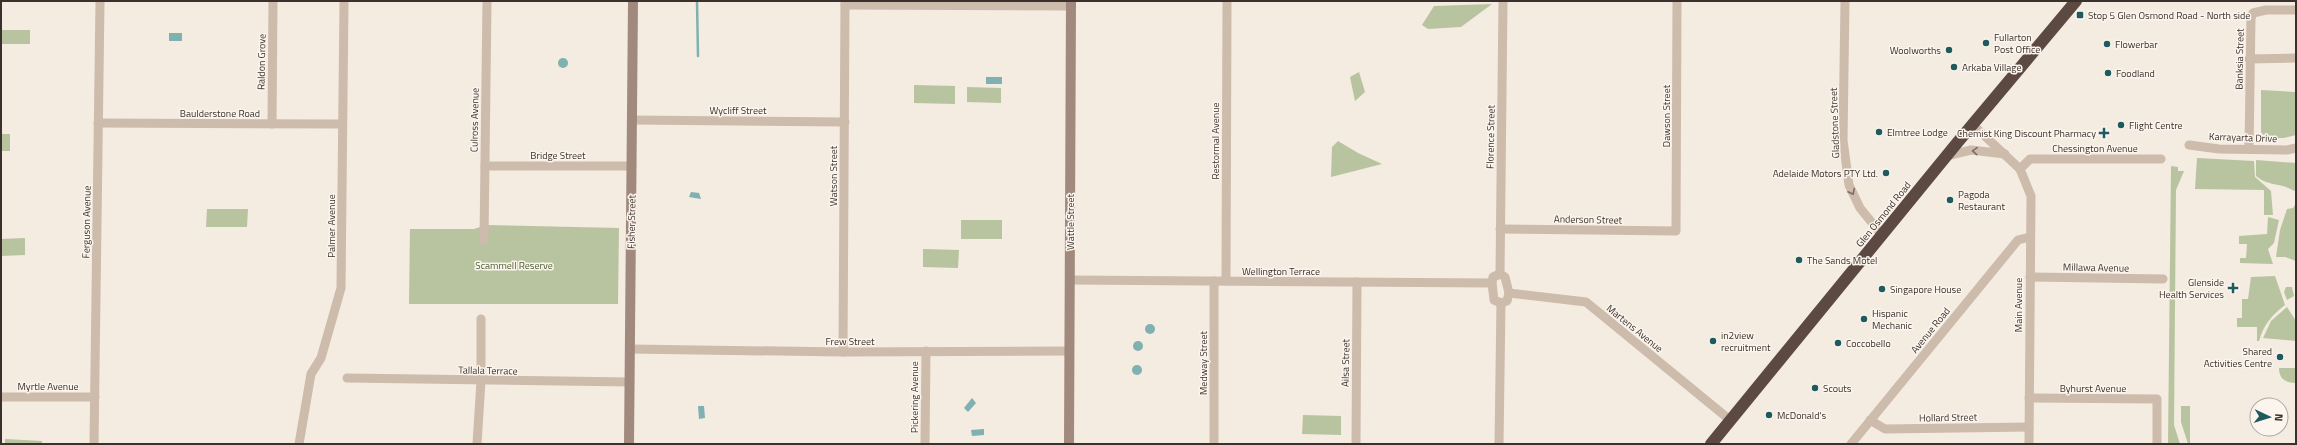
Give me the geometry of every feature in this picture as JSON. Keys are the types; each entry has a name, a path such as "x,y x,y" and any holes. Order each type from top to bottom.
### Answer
{"highway":[{"name":"Glen Osmond Road","path":"1711,444 1946,156 2076,1"}],"street":[{"name":"Ferguson Avenue","path":"94,444 100,1"},
{"name":"Raldon Grove","path":"272,124 273,1"},
{"name":"Palmer Avenue","path":"299,444 311,374 320,358 341,288 344,1"},
{"name":"Culross Avenue","path":"484,240 486,1"},
{"name":"Fisher Street","path":"630,444 633,1"},
{"name":"Restormal Avenue","path":"1226,281 1227,1"},
{"name":"Florence Street","path":"1500,274 1503,1"},
{"name":"Dawson Street","path":"1676,231 1677,1"},
{"name":"Gladstone Street","path":"1845,1 1843,140 1849,185 1860,208 1882,235"},
{"path":"845,3 1071,4"},
{"name":"Watson Street","path":"843,352 845,3"},
{"name":"Wattle Street","path":"1069,444 1071,4"},
{"name":"Banksia Street","path":"2249,149 2249,59 2250,26 2253,13 2266,10 2296,10"},
{"path":"2249,59 2296,58"},
{"name":"Wycliff Street","path":"632,120 845,122"},
{"name":"Baulderstone Road","path":"98,123 342,124"},
{"name":"Main Avenue","path":"1973,125 2020,169 2031,196 2029,444"},
{"name":"Karrayarta Drive","path":"2189,145 2219,149 2288,150 2296,148"},
{"path":"1946,156 1971,150 2005,154"},
{"name":"Chessington Avenue","path":"2020,169 2030,159 2161,158"},
{"name":"Bridge Street","path":"485,166 632,166"},
{"name":"Anderson Street","path":"1500,229 1676,231"},
{"name":"Avenue Road","path":"1851,444 2018,240 2030,237"},
{"path":"1500,274 1505,276 1509,294 1507,300 1501,304 1494,300 1492,283 1493,277 1500,274"},
{"name":"Millawa Avenue","path":"2030,277 2163,279"},
{"name":"Wellington Terrace","path":"1070,280 1492,283"},
{"name":"Medway Street","path":"1214,281 1214,444"},
{"name":"Ailsa Street","path":"1356,444 1358,282"},
{"name":"Martens Avenue","path":"1509,294 1586,302 1730,420"},
{"path":"1499,444 1501,304"},
{"path":"477,444 481,381 481,319"},
{"name":"Frew Street","path":"630,349 843,352 1069,351"},
{"name":"Pickering Avenue","path":"925,444 926,351"},
{"name":"Tallala Terrace","path":"347,378 630,382"},
{"name":"Myrtle Avenue","path":"1,397 95,397"},
{"name":"Byhurst Avenue","path":"2029,398 2157,399 2157,444"},
{"name":"Hollard Street","path":"1870,420 1886,429 2029,427"}],"green space":[{"path":"1492,4 1461,27 1428,29 1422,25 1434,6"},
{"path":"1,30 30,30 30,44 1,44"},
{"path":"1359,72 1365,92 1355,101 1350,77"},
{"path":"914,85 955,86 955,104 914,103"},
{"path":"967,87 1001,88 1001,103 967,102"},
{"path":"2261,90 2295,92 2296,135 2284,138 2266,138 2261,132"},
{"path":"1,134 10,134 10,151 1,151"},
{"path":"1338,141 1358,153 1382,164 1331,177 1332,147"},
{"path":"2197,158 2254,161 2255,177 2271,191 2273,215 2264,215 2264,190 2195,189"},
{"path":"2256,160 2296,163 2296,189 2294,191 2284,186 2265,182 2256,176"},
{"path":"2171,166 2178,167 2178,171 2184,171 2176,190 2174,425 2180,444 2168,444"},
{"path":"2296,203 2296,261 2285,257 2276,257 2280,230 2287,209 2293,208"},
{"path":"207,209 248,209 247,227 206,227"},
{"path":"2268,217 2279,220 2274,243 2268,249 2273,264 2240,263 2240,258 2246,258 2247,244 2239,244 2239,236 2267,234"},
{"path":"961,220 1002,220 1002,239 961,239"},
{"name":"Scammell Reserve","path":"486,225 619,228 618,304 409,304 410,229 474,229"},
{"path":"25,238 25,255 1,256 1,239"},
{"path":"923,249 959,250 958,268 923,267"},
{"path":"2275,276 2285,305 2269,320 2259,341 2257,341 2257,327 2237,327 2237,318 2242,318 2242,299 2248,299 2251,277"},
{"path":"2286,287 2292,287 2294,296 2287,300 2284,292"},
{"path":"2287,307 2296,321 2296,341 2263,338 2271,321"},
{"path":"2279,368 2296,368 2296,383 2284,380 2280,375"},
{"path":"2181,406 2190,406 2190,444 2188,444 2181,422"},
{"path":"1303,415 1341,416 1341,435 1302,434"},
{"path":"5,439 42,441 42,444 5,444"}],"water":[{"path":"169,33 182,33 182,41 169,41"},
{"path":"561,58 565,58 567,59 567,67 561,68 558,65 558,61"},
{"path":"986,77 1002,77 1002,84 986,84"},
{"path":"691,192 699,193 701,199 689,197"},
{"path":"1148,324 1152,324 1154,325 1154,333 1148,334 1145,331 1145,327"},
{"path":"1136,341 1140,341 1142,342 1142,350 1136,351 1133,348 1133,344"},
{"path":"1135,365 1139,365 1142,370 1139,375 1135,375 1132,372 1132,368"},
{"path":"972,398 976,403 968,412 964,408"},
{"path":"698,406 704,406 705,418 699,419"},
{"path":"984,429 984,435 972,436 971,430"}],"waterway":[{"path":"697,1 698,56"}],"place":[{"name":"Stop 5 Glen Osmond Road - North side","path":"2080,15"},
{"name":"Fullarton Post Office","path":"1986,43"},
{"name":"Flowerbar","path":"2107,44"},
{"name":"Woolworths","path":"1949,50"},
{"name":"Arkaba Village","path":"1954,67"},
{"name":"Foodland","path":"2108,73"},
{"name":"Flight Centre","path":"2121,125"},
{"name":"Elmtree Lodge","path":"1879,132"},
{"name":"Chemist King Discount Pharmacy","path":"2104,133"},
{"name":"Adelaide Motors PTY Ltd.","path":"1886,173"},
{"name":"Pagoda Restaurant","path":"1950,200"},
{"name":"The Sands Motel","path":"1799,260"},
{"name":"Glenside Health Services","path":"2233,288"},
{"name":"Singapore House","path":"1882,289"},
{"name":"Hispanic Mechanic","path":"1864,319"},
{"name":"in2view recruitment","path":"1713,341"},
{"name":"Coccobello","path":"1838,343"},
{"name":"Shared Activities Centre","path":"2280,357"},
{"name":"Scouts","path":"1815,388"},
{"name":"McDonald's","path":"1769,415"}]}
